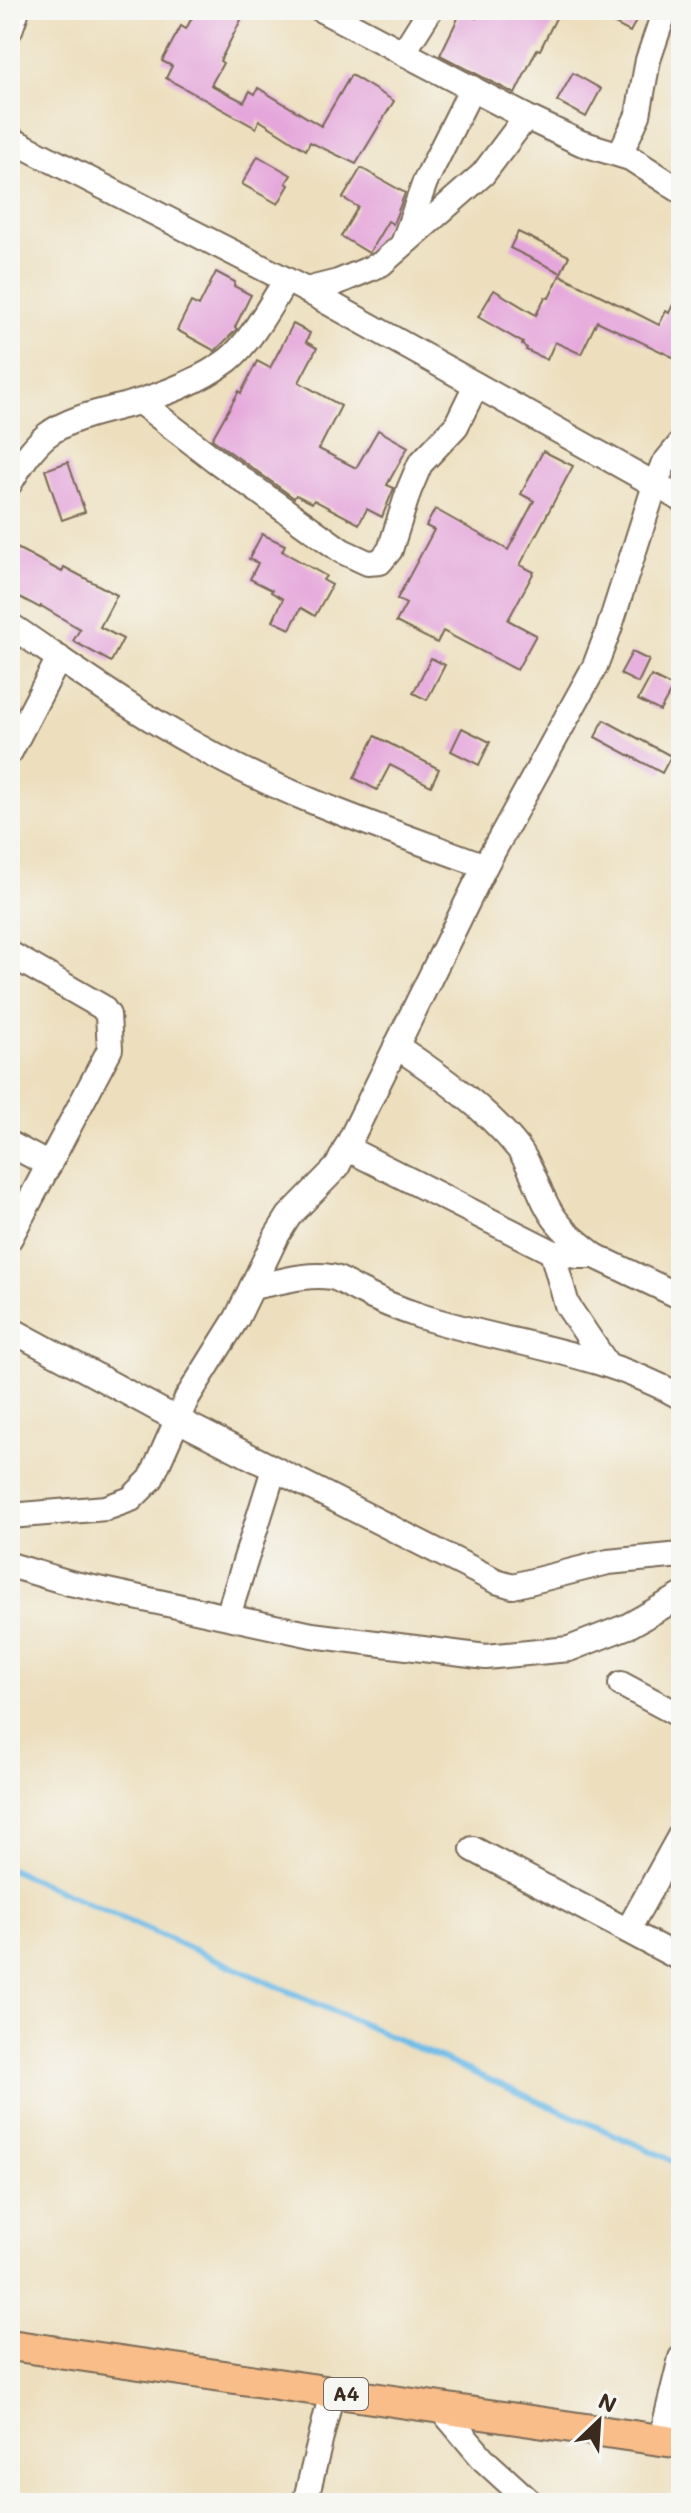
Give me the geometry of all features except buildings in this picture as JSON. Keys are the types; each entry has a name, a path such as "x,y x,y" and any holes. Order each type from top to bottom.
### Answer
{"main road":[{"name":"A4","path":"10,2345 671,2442"}],"street":[{"path":"10,30 17,10"},
{"path":"322,10 526,117 581,143 620,154 681,191"},
{"path":"403,53 430,10"},
{"path":"620,154 638,115 648,60 665,10"},
{"path":"404,243 430,170 472,88"},
{"path":"10,483 24,460 48,434 78,419 182,387 229,359 296,285 338,282 381,264 483,174 526,117"},
{"path":"10,139 296,285 681,499"},
{"path":"140,402 342,551 368,563 380,562 390,550 420,464 456,426 476,385"},
{"path":"10,1516 106,1508 131,1499 151,1479 187,1398 237,1318 283,1226 337,1167 485,866 595,666 655,485 663,465 681,443"},
{"path":"10,625 137,711 200,748 280,788 485,866"},
{"path":"10,752 59,658"},
{"path":"10,954 102,1007 108,1015 110,1049 10,1238"},
{"path":"396,1046 463,1095 500,1128 520,1150 550,1213 569,1235 595,1256 681,1297"},
{"path":"10,1144 49,1165"},
{"path":"346,1148 552,1252 595,1256"},
{"path":"552,1252 567,1305 606,1363"},
{"path":"252,1287 308,1276 333,1277 416,1314 480,1334 558,1349 606,1363 681,1397"},
{"path":"10,1329 178,1420 475,1571 513,1586 608,1562 681,1555"},
{"path":"228,1616 274,1469"},
{"path":"10,1565 70,1583 312,1635 486,1657 569,1649 628,1626 681,1596"},
{"path":"621,1684 681,1716"},
{"path":"628,1930 681,1834"},
{"path":"473,1849 681,1959"},
{"path":"671,2442 681,2358"},
{"path":"305,2503 332,2392"},
{"path":"441,2409 485,2461 531,2503"}],"waterway":[{"path":"10,1869 681,2164"}]}
